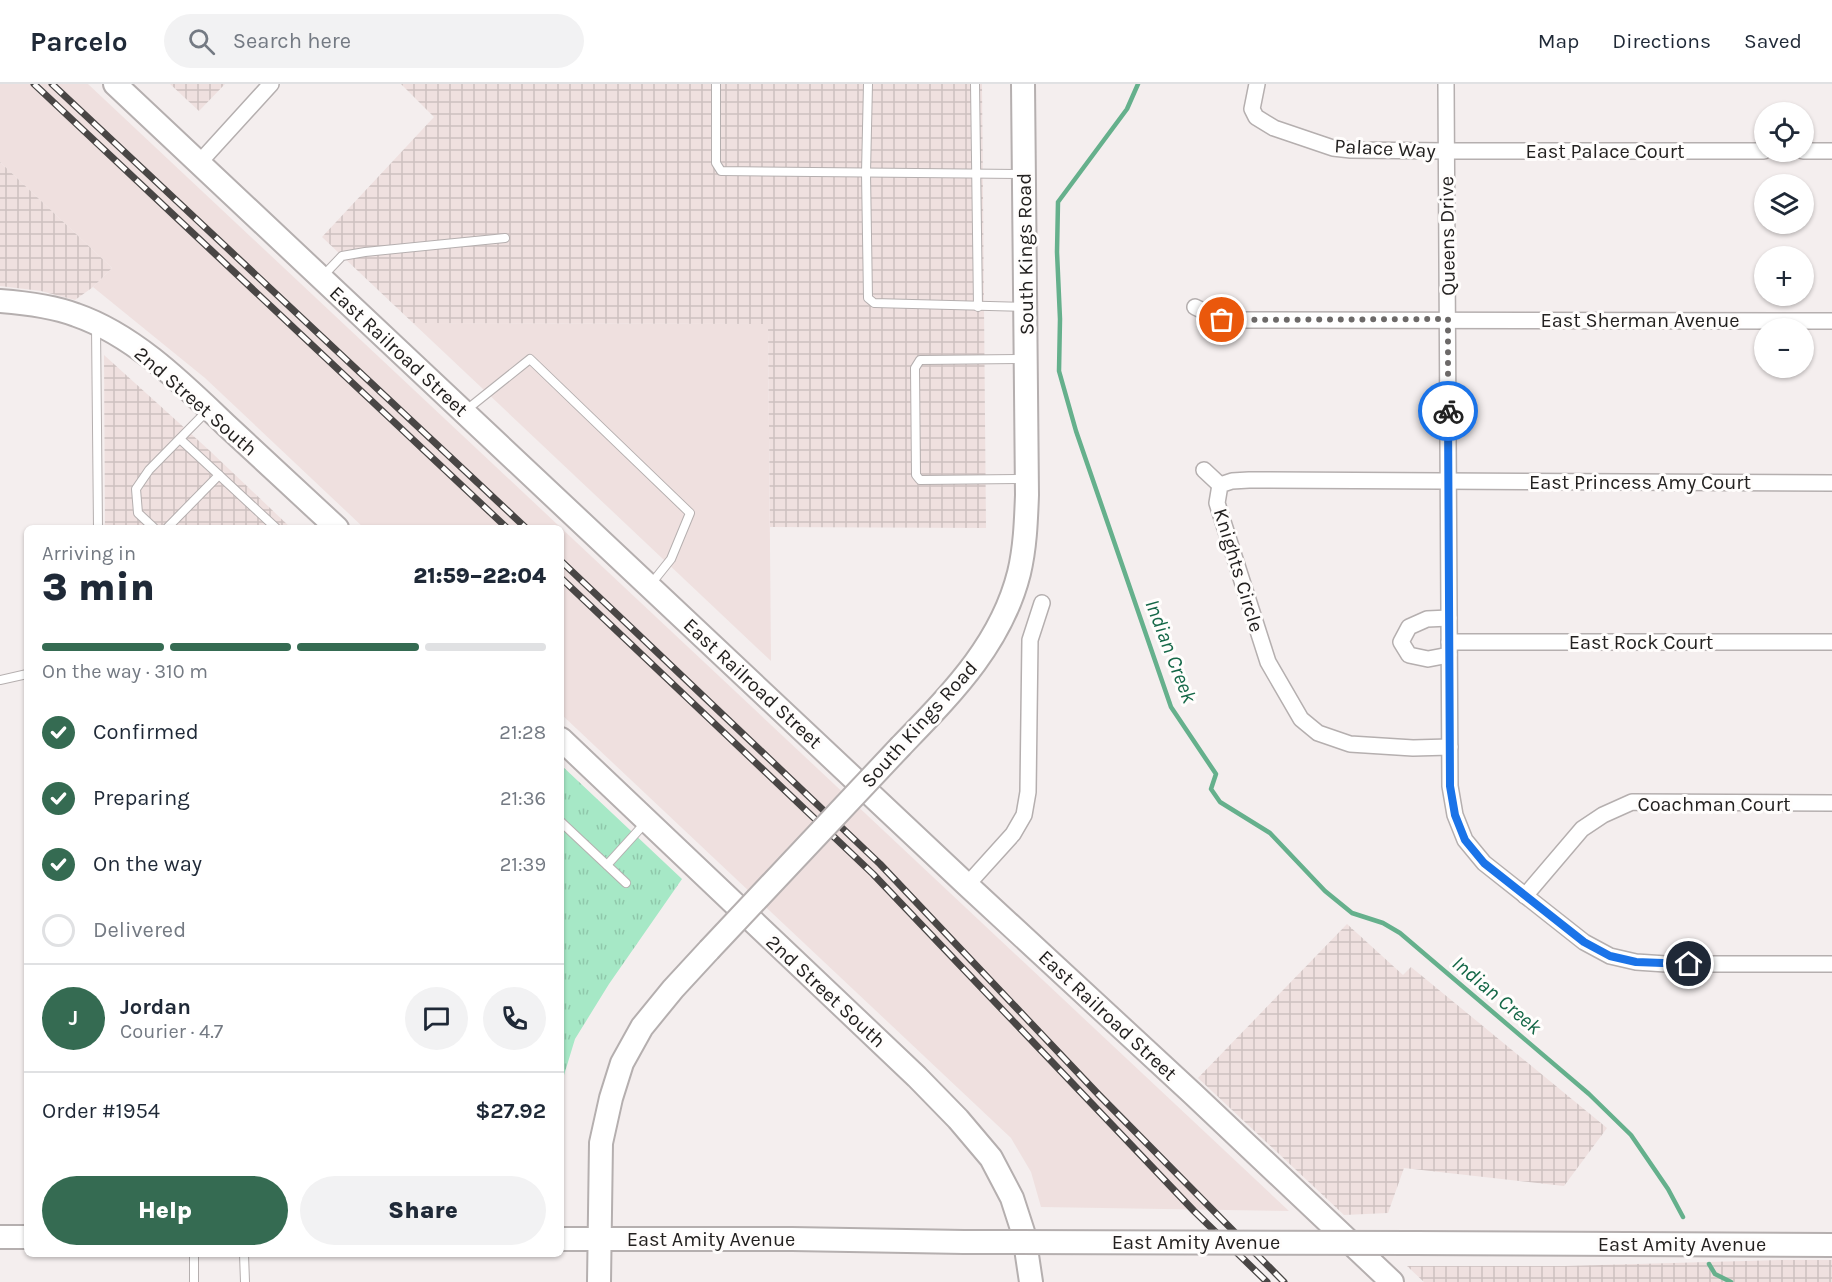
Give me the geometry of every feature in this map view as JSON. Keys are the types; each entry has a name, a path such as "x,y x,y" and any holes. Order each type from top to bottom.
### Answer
{"street":[{"name":"East Railroad Street","path":"115,84 1392,1282"},
{"path":"199,163 271,84"},
{"name":"South Kings Road","path":"599,1282 601,1143 622,1063 642,1027 709,950 959,685 985,651 1004,616 1019,574 1026,534 1027,479 1023,84"},
{"name":"Palace Way","path":"1257,84 1252,109 1256,117 1274,128 1318,144 1351,150 1446,151"},
{"name":"Queens Drive","path":"1446,84 1450,786 1455,815 1465,840 1484,863 1525,896 1584,942 1610,956 1636,962 1832,964"},
{"name":"East Palace Court","path":"1446,151 1754,151"},
{"path":"1814,151 1832,151"},
{"name":"2nd Street South","path":"0,301 35,304 75,314 96,323 145,353 175,377 334,525"},
{"name":"East Sherman Avenue","path":"1195,307 1222,320 1832,321"},
{"path":"1204,470 1220,485"},
{"name":"Knights Circle","path":"1449,481 1232,481 1220,485 1217,503 1268,662 1300,719 1318,733 1350,744 1413,748 1450,747"},
{"name":"East Princess Amy Court","path":"1449,481 1832,483"},
{"path":"967,885 1013,834 1024,815 1028,792 1030,640 1041,603"},
{"path":"1449,618 1427,619 1408,627 1401,642 1409,655 1428,659 1449,648"},
{"name":"East Rock Court","path":"1449,648 1832,642"},
{"name":"2nd Street South","path":"564,746 647,821 917,1077 958,1119 991,1158 1012,1198 1024,1234 1031,1282"},
{"name":"Coachman Court","path":"1525,896 1582,829 1603,815 1632,802 1832,803"},
{"path":"0,1237 24,1237"},
{"name":"East Amity Avenue","path":"564,1239 1832,1245"}],"lane":[{"path":"716,84 716,163 721,171 1024,174"},
{"path":"868,84 866,173 868,298 874,303 1026,307"},
{"path":"975,84 978,307"},
{"path":"321,278 342,256 505,238"},
{"path":"96,323 98,525"},
{"path":"464,412 530,358 690,513 671,559 650,586"},
{"path":"1027,359 920,360 915,368 915,380 916,475 920,480 1027,479"},
{"path":"151,525 138,513 136,489 149,470 209,408"},
{"path":"180,439 273,525"},
{"path":"170,525 219,475"},
{"path":"0,680 24,675"},
{"path":"607,866 647,821"},
{"path":"564,825 626,883"},
{"path":"194,1257 194,1282"},
{"path":"244,1257 245,1282"}],"shaded area":[{"path":"0,84 88,84 558,525 361,525 205,378 93,287 112,268 0,162"},
{"path":"170,84 225,84 199,111"},
{"path":"401,84 982,84 986,528 770,527 768,324 413,323 322,237 434,117"},
{"path":"0,162 112,268 93,287 75,300 41,291 0,286"},
{"path":"413,323 768,324 771,661"},
{"path":"104,355 288,525 105,525"},
{"path":"564,531 1289,1211 1041,1207 1031,1172 1011,1138 564,717"},
{"path":"1347,924 1403,975 1411,967 1607,1128 1564,1186 1404,1168 1388,1213 1344,1215 1198,1078"},
{"path":"1832,1260 1832,1282 1424,1282 1407,1266 1565,1266"}],"green space":[{"path":"564,768 682,879 609,984 575,1039 564,1075"}],"waterway":[{"name":"Indian Creek","path":"1138,84 1127,109 1058,202 1059,371 1076,431 1171,707 1216,774 1211,789 1220,802 1270,833 1325,891 1352,913 1383,923 1400,933 1589,1094 1631,1135 1668,1189 1683,1217"},
{"name":"Indian Creek","path":"1709,1264 1715,1274 1731,1282"}],"railway":[{"path":"34,84 504,525"},
{"path":"52,84 523,525"},
{"path":"564,564 880,864 1099,1095 1284,1282"},
{"path":"564,581 873,874 1194,1211 1267,1282"}],"way so far":[{"path":"1222,320 1448,319 1448,411"}],"route":[{"path":"1448,411 1450,786 1455,815 1465,840 1484,863 1584,942 1610,956 1636,962 1689,964"}]}
